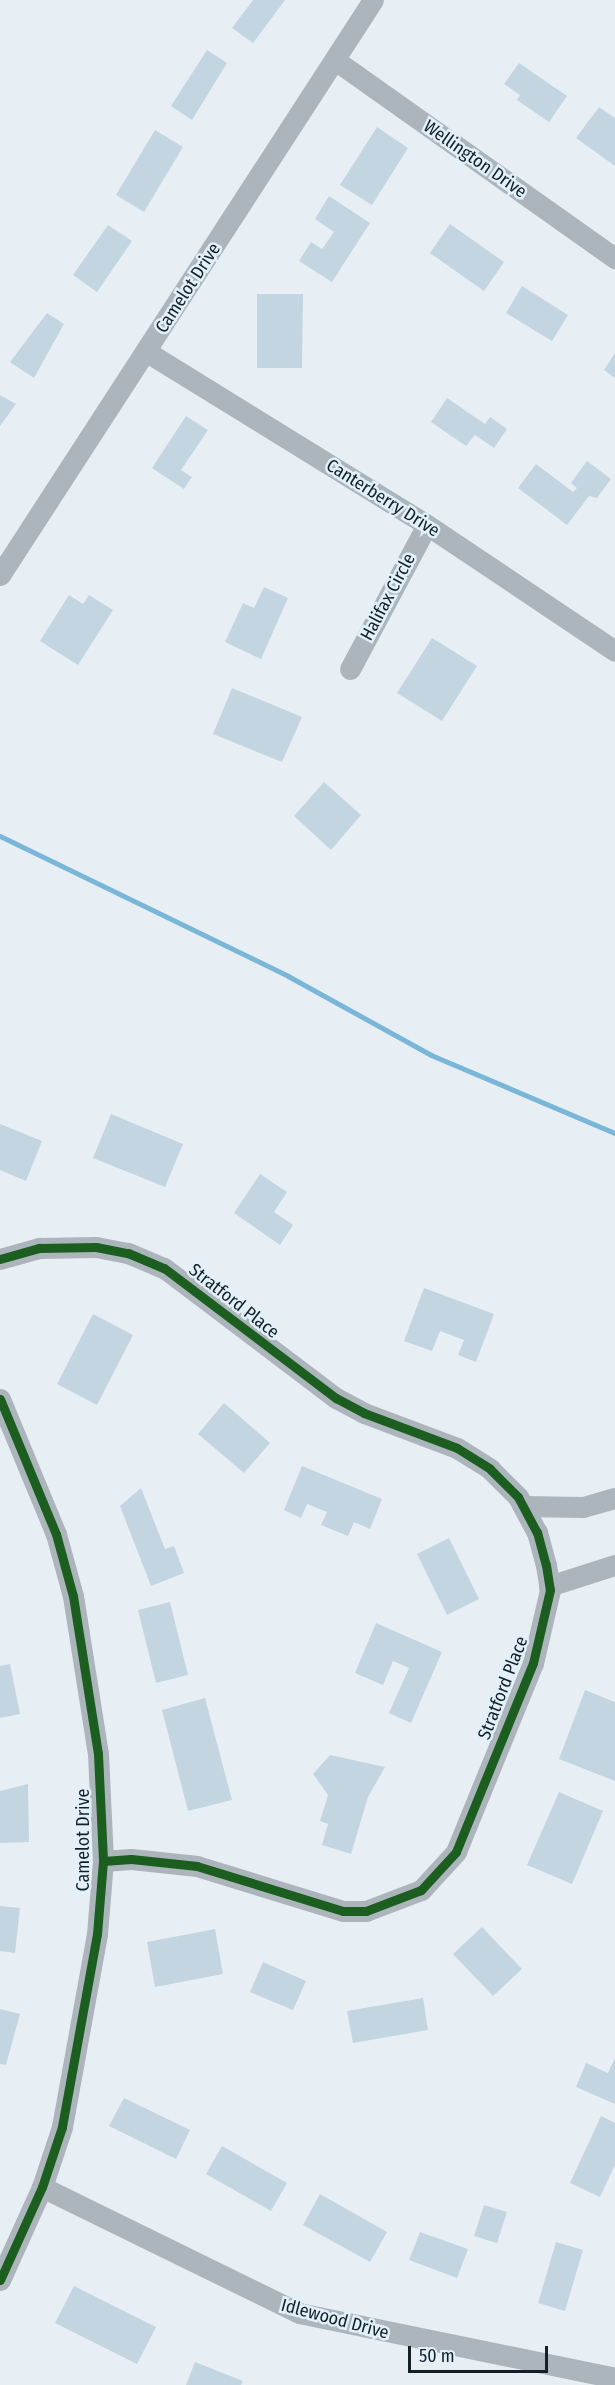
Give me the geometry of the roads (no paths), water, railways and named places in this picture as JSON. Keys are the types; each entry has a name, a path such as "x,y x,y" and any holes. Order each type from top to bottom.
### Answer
{"street":[{"name":"Camelot Drive","path":"0,575 147,352 373,0"},
{"name":"Wellington Drive","path":"335,60 615,258"},
{"name":"Canterberry Drive","path":"147,352 427,525 615,651"},
{"name":"Halifax Circle","path":"350,669 427,525"},
{"name":"Stratford Place","path":"0,1259 39,1248 96,1247 128,1253 164,1268 336,1398 364,1413 457,1448 490,1469 523,1506 537,1532 549,1586 534,1663 456,1852 421,1890 366,1911 343,1911 197,1866 131,1859 103,1861"},
{"name":"Camelot Drive","path":"0,1399 56,1534 73,1596 98,1754 103,1861 97,1934 81,2036 62,2127 42,2187 0,2280"},
{"path":"523,1506 583,1507 615,1498"},
{"path":"549,1586 615,1565"},
{"name":"Idlewood Drive","path":"42,2187 299,2313 612,2375"}],"waterway":[{"path":"0,836 288,976 431,1055 615,1133"}]}
